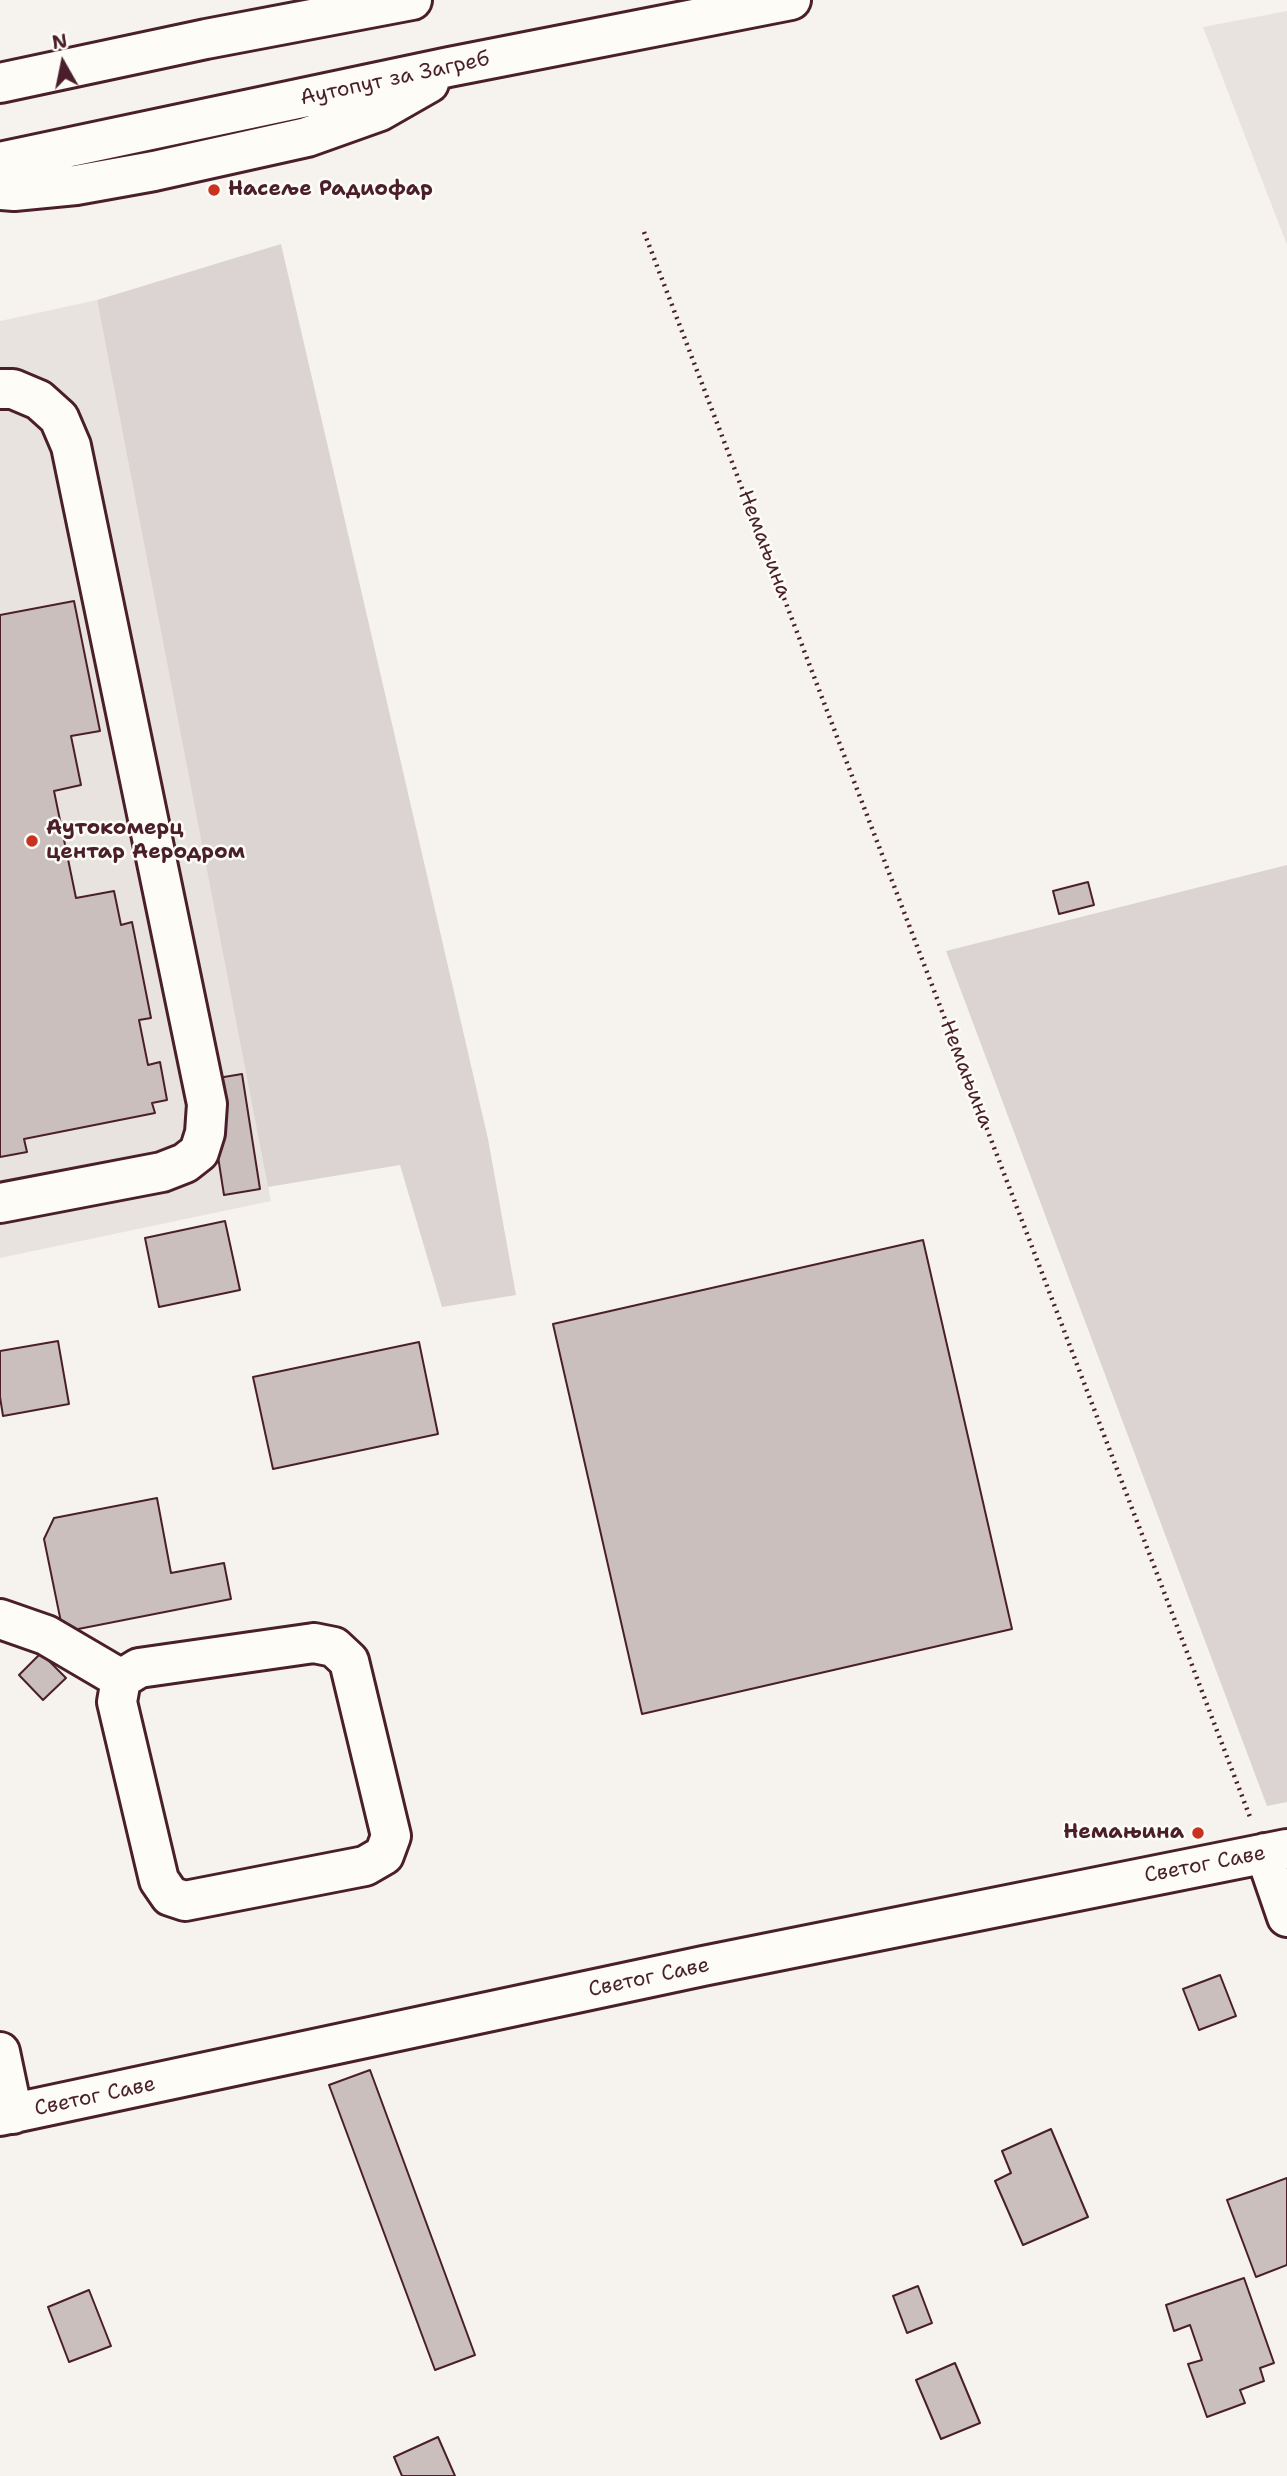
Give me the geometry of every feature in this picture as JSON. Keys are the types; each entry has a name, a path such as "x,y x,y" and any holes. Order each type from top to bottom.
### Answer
{"main road":[{"path":"0,83 206,39 412,0"},
{"name":"Аутопут за Загреб","path":"0,162 449,67 791,0"},
{"path":"0,190 76,185 307,137 380,111 419,90 449,67"},
{"path":"0,389 13,389 39,400 59,418 71,446 207,1104 205,1133 199,1153 185,1163 162,1172 0,1203"},
{"path":"0,1619 46,1635 121,1679"},
{"path":"314,1643 334,1647 349,1661 356,1688 391,1836 384,1855 365,1866 185,1901 170,1896 159,1880 117,1702 121,1679 139,1668 314,1643"},
{"path":"1276,1851 1287,1917"},
{"name":"Светог Саве","path":"0,2052 6,2115 691,1968 1276,1851"}],"path":[{"name":"Немањина","path":"644,232 1276,1851"}],"shaded area":[{"path":"1287,11 1287,245 1203,27"},
{"path":"281,244 488,1139 516,1295 442,1307 400,1165 268,1187 97,300"},
{"path":"97,300 271,1201 0,1258 0,321"},
{"path":"1287,865 1287,1802 1267,1806 946,951"}],"building":[{"name":"Аутокомерц центар Аеродром","path":"74,601 100,731 71,736 81,785 54,791 76,898 114,891 121,925 132,922 151,1018 139,1020 148,1065 160,1062 167,1100 152,1103 155,1113 24,1139 27,1152 0,1157 0,615"},
{"path":"1088,882 1094,905 1059,914 1053,891"},
{"path":"242,1074 260,1189 224,1195 206,1080"},
{"path":"225,1221 240,1290 159,1307 145,1238"},
{"path":"923,1240 1012,1629 642,1714 553,1324"},
{"path":"58,1341 69,1404 3,1416 0,1397 0,1351"},
{"path":"419,1342 438,1434 273,1469 253,1377"},
{"path":"157,1498 171,1573 224,1563 231,1599 63,1632 44,1539 54,1518"},
{"path":"41,1653 66,1678 43,1700 19,1675"},
{"path":"1220,1975 1236,2016 1199,2030 1183,1989"},
{"path":"370,2070 475,2355 435,2370 329,2085"},
{"path":"1051,2129 1088,2217 1023,2245 995,2181 1011,2173 1002,2151"},
{"path":"1287,2178 1287,2265 1256,2277 1227,2200"},
{"path":"1244,2278 1274,2363 1260,2368 1264,2381 1240,2390 1245,2403 1207,2417 1188,2364 1202,2360 1190,2325 1174,2331 1166,2305"},
{"path":"918,2286 932,2323 907,2333 893,2296"},
{"path":"89,2290 111,2346 69,2362 48,2307"},
{"path":"955,2363 980,2423 941,2439 916,2380"},
{"path":"438,2437 455,2476 402,2476 394,2457"}],"place":[{"name":"Насеље Радиофар","path":"214,190"},
{"name":"Аутокомерц центар Аеродром","path":"32,841"},
{"name":"Немањина","path":"1198,1833"}]}
